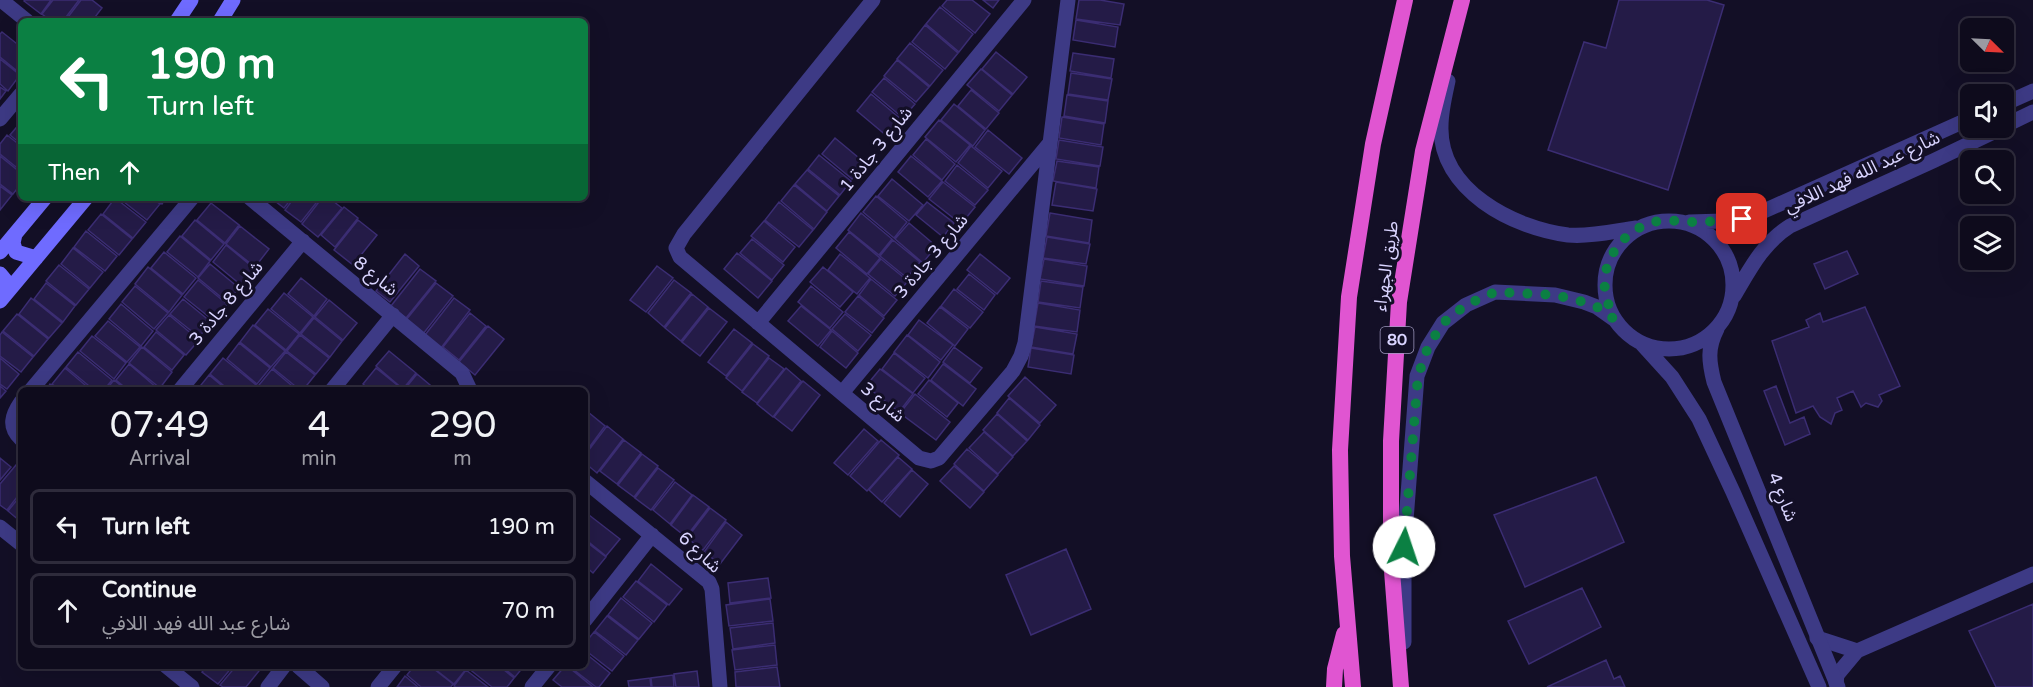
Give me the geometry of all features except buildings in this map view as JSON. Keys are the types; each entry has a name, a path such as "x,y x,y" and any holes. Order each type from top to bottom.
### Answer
{"highway":[{"name":"طريق الجهراء","path":"1353,687 1342,556 1340,450 1349,297 1373,144 1405,0"},
{"name":"طريق الجهراء","path":"1403,687 1391,558 1391,441 1399,302 1423,152 1462,3"},
{"path":"1334,687 1335,669 1347,622"}],"main road":[{"path":"179,18 191,0"},
{"path":"222,18 233,0"},
{"path":"0,252 42,201"},
{"path":"4,296 84,201"},
{"path":"15,234 13,243 16,252 36,258"},
{"path":"0,274 5,280 4,296"}],"street":[{"path":"1,0 23,18"},
{"name":"شارع 3","path":"873,0 684,234 676,248 680,257 919,458 931,461 939,458 1013,371 1025,343 1068,0"},
{"name":"شارع 3 جادة 1","path":"758,323 1024,0"},
{"path":"1462,3 1440,127 1451,168 1467,189 1505,216 1536,229 1570,235 1639,227 1669,220 1684,222 1702,229 1718,242 1729,259 1734,279 1732,299 1722,321 1706,337 1686,347 1664,349 1642,344"},
{"path":"2014,100 2033,91"},
{"path":"0,119 18,98"},
{"name":"شارع عبد الله فهد اللافي","path":"2014,122 2033,112"},
{"name":"شارع عبد الله فهد اللافي","path":"1684,222 1722,221 1755,215 1960,123"},
{"name":"شارع عبد الله فهد اللافي","path":"1732,299 1758,256 1774,238 1790,226 1980,138"},
{"name":"شارع 3 جادة 3","path":"842,393 1049,144"},
{"path":"34,387 189,201"},
{"name":"شارع 8","path":"254,201 462,373 469,387"},
{"path":"1614,319 1606,299 1605,289 1610,258 1622,240 1639,227"},
{"name":"شارع 8 جادة 3","path":"182,387 303,241"},
{"path":"1403,687 1404,547 1410,450 1418,376 1428,347 1443,323 1466,305 1495,292 1555,295 1597,307 1642,344 1672,377 1707,435 1819,687"},
{"path":"334,387 393,315"},
{"name":"شارع 4","path":"1722,321 1709,353 1714,382 1837,685"},
{"path":"18,407 12,423 13,430 18,436"},
{"name":"شارع 6","path":"588,483 709,582 712,589 720,687"},
{"path":"0,527 18,542"},
{"path":"588,616 652,535"},
{"path":"1837,685 1837,675 1857,651 2033,574"},
{"path":"1817,638 1857,651"},
{"path":"170,669 192,687"},
{"path":"268,687 282,669"},
{"path":"300,669 313,684"},
{"path":"378,687 393,669"},
{"path":"532,687 547,669"}],"route":[{"path":"1404,547 1410,450 1418,376 1428,347 1443,323 1466,305 1495,292 1555,295 1597,307 1614,319 1606,299 1605,278 1610,258 1622,240 1639,227 1653,222 1742,219"}]}
